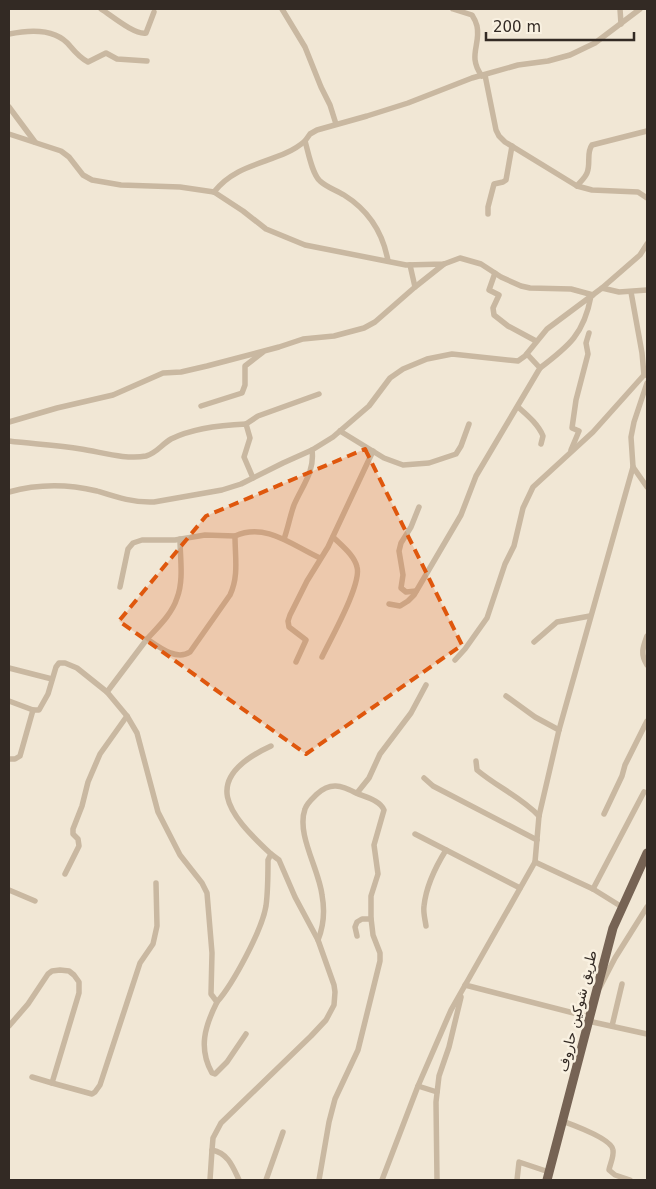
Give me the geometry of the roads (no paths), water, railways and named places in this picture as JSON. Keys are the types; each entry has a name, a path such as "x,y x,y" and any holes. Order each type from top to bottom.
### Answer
{"main road":[{"name":"طريق شوكين حاروف","path":"548,1176 611,936 647,853"}],"street":[{"path":"101,9 142,34 148,30 154,12"},
{"path":"282,9 306,47 336,124"},
{"path":"453,9 472,15 476,22 474,62 483,76 498,134 512,146 577,186 592,190 638,192 647,198"},
{"path":"620,9 621,24"},
{"path":"214,192 222,183 242,170 295,148 316,130 400,106 465,81 518,65 548,61 570,55 595,43 640,9"},
{"path":"9,34 35,32 53,34 70,45 72,50 88,62 106,53 117,59 147,61"},
{"path":"9,107 35,142"},
{"path":"577,186 586,175 589,164 589,152 592,145 647,131"},
{"path":"9,134 61,151 69,156 83,175 92,180 121,185 180,187 214,192 276,234 305,245 410,265 444,264"},
{"path":"305,141 319,181 351,199 367,214 379,232 388,261"},
{"path":"488,214 494,184 506,180 512,146"},
{"path":"9,492 54,485 90,490 141,503 222,490 241,484 312,450 340,431 369,406 390,378 415,364 427,359 452,354 497,358 514,362 521,359 546,329 602,288 640,255 647,244"},
{"path":"9,422 113,395 163,374 190,370 303,339 334,336 364,328 375,322 444,264 460,258 481,264 521,286 571,289 592,296"},
{"path":"410,265 415,287"},
{"path":"495,273 489,290 499,295 493,308 494,315 508,326 536,341"},
{"path":"602,288 619,292 647,290"},
{"path":"455,660 487,618 505,564 514,546 523,508 533,487 599,426 645,375 631,292"},
{"path":"389,604 395,606 404,604 416,591 461,515 476,476 540,368 564,350 576,337 588,316 592,296"},
{"path":"568,456 579,431 572,428 576,400 588,354 586,343 589,333"},
{"path":"201,406 242,393 245,385 246,366 264,350"},
{"path":"527,354 540,368"},
{"path":"382,1180 418,1086 444,1026 463,988 535,862 539,816 559,730 633,467 630,437 647,384"},
{"path":"9,441 141,456 153,454 169,440 180,435 224,425 246,424 258,416 320,394"},
{"path":"518,407 542,432 543,439 541,444"},
{"path":"246,424 250,438 244,457 253,478"},
{"path":"340,431 373,451 403,465 429,463 456,454 459,451 469,424"},
{"path":"284,539 294,506 310,472 314,459 312,450"},
{"path":"296,662 306,640 289,626 288,621 307,581 333,537 373,451"},
{"path":"633,467 647,487"},
{"path":"416,591 406,592 401,588 403,575 399,551 419,507"},
{"path":"120,587 124,563 133,542 180,539 205,535 235,536 258,532 284,539 320,558"},
{"path":"147,639 174,654 185,656 190,652 230,595 234,586 236,564 235,536"},
{"path":"322,657 354,591 358,573 352,557 333,537"},
{"path":"107,692 177,600 180,574 180,539"},
{"path":"534,642 557,622 590,616"},
{"path":"647,636 642,651 647,664"},
{"path":"9,701 32,710 39,710 56,667 59,664 65,663 83,672 107,692 134,726 141,745 158,812 180,854 202,882 208,893 212,953 211,994 217,1002"},
{"path":"9,668 52,679"},
{"path":"357,794 369,778 380,754 411,713 426,685"},
{"path":"506,696 535,717 559,730"},
{"path":"9,759 15,759 20,756 32,710"},
{"path":"65,874 79,846 78,839 73,834 73,829 82,806 88,782 100,754 127,716"},
{"path":"604,814 622,776 624,765 647,721"},
{"path":"210,1180 213,1138 220,1123 326,1020 335,999 334,985 318,940 295,897 279,860 250,834 235,816 230,809 226,795 227,783 233,773 246,761 271,746"},
{"path":"476,761 477,770 519,799 539,816"},
{"path":"424,778 434,786 538,840"},
{"path":"318,940 324,918 322,894 306,838 304,810 309,802 327,786 344,788 381,804 384,810 374,845 378,874 371,896 373,935 380,953 380,965 358,1050 335,1099 319,1180"},
{"path":"593,890 644,792"},
{"path":"415,834 520,888"},
{"path":"426,926 424,907 426,897 438,864 446,850"},
{"path":"246,1034 223,1067 215,1074 212,1073 204,1048 207,1022 217,1002 245,958 264,914 268,885 268,860 271,854"},
{"path":"535,862 593,890 622,907"},
{"path":"32,1077 92,1094 95,1092 100,1084 140,963 153,944 157,926 156,883"},
{"path":"9,890 35,901"},
{"path":"595,994 647,907"},
{"path":"356,936 355,927 357,922 362,919 371,919"},
{"path":"9,1026 28,1004 48,974 60,970 69,971 74,975 79,982 79,993 52,1083"},
{"path":"612,1026 622,984"},
{"path":"463,988 647,1034"},
{"path":"437,1180 437,1092 439,1076 449,1047 463,988"},
{"path":"418,1086 437,1092"},
{"path":"562,1121 587,1130 611,1145 614,1152 609,1170 615,1175 630,1180"},
{"path":"266,1180 283,1132"},
{"path":"212,1150 222,1154 228,1160 239,1180"},
{"path":"517,1180 517,1166 519,1162 548,1176"}]}
